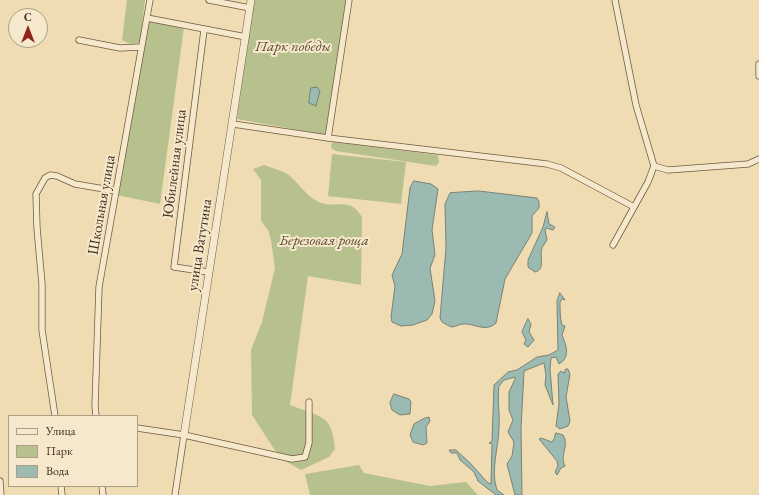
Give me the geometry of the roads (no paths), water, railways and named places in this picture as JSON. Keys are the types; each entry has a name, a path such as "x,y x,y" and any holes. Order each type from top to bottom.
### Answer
{"street":[{"name":"Школьная улица","path":"96,415 94,406 98,351 98,302 116,190 150,0"},
{"path":"209,0 222,1 250,8"},
{"name":"улица Ватутина","path":"175,495 208,272 233,124 251,0"},
{"path":"328,138 349,0"},
{"path":"613,245 648,182 654,166 636,104 615,0"},
{"path":"146,18 246,37"},
{"name":"Юбилейная улица","path":"204,30 174,267 208,272"},
{"path":"79,40 120,48 141,47"},
{"path":"759,64 759,76"},
{"path":"233,124 328,138 547,164 561,168 634,207"},
{"path":"654,166 668,170 748,164 759,159"},
{"path":"55,415 42,330 42,284 36,228 36,194 45,178 50,175 58,176 75,184 116,190"},
{"path":"138,428 184,435 292,459 305,457 309,443 309,402"},
{"path":"0,481 1,495"}],"water":[{"path":"317,87 320,91 316,106 309,103 311,88"},
{"path":"414,181 431,184 438,189 432,230 435,255 430,268 435,301 432,314 427,320 413,325 401,326 392,322 391,317 395,286 392,275 402,254 410,188"},
{"path":"479,191 537,198 539,208 532,216 532,233 505,279 496,323 488,327 460,324 451,327 442,322 440,318 446,248 445,204 450,193"},
{"path":"547,212 549,224 555,227 553,230 546,228 545,230 547,239 541,251 541,265 535,272 528,267 528,260 543,227"},
{"path":"560,293 565,300 562,299 560,302 560,317 562,325 565,326 562,335 566,347 566,354 563,361 559,364 556,357 551,358 550,369 553,405 545,385 546,375 544,363 524,371 521,429 522,495 515,495 507,464 512,456 514,442 508,432 513,420 509,410 509,392 515,377 504,380 499,386 499,435 494,475 497,490 504,495 496,495 478,481 474,472 460,460 457,453 451,453 449,450 456,450 488,483 491,484 492,444 489,443 492,441 494,385 508,372 517,370 537,357 549,355 558,350 557,301"},
{"path":"528,319 531,324 529,332 534,340 528,347 524,344 526,340 522,332"},
{"path":"566,369 568,369 570,374 566,397 570,421 568,426 560,429 556,426 559,404 558,374 561,371 564,373"},
{"path":"394,394 409,399 411,402 410,414 400,415 392,410 390,403"},
{"path":"429,417 430,421 426,427 427,443 423,445 413,442 410,435 414,424"},
{"path":"556,433 563,435 565,439 563,462 565,466 561,468 557,475 555,472 558,466 557,461 539,439 541,438 552,442"}],"park label":[{"name":"Парк победы","path":"293,47"},
{"name":"Березовая роща","path":"324,241"}]}
